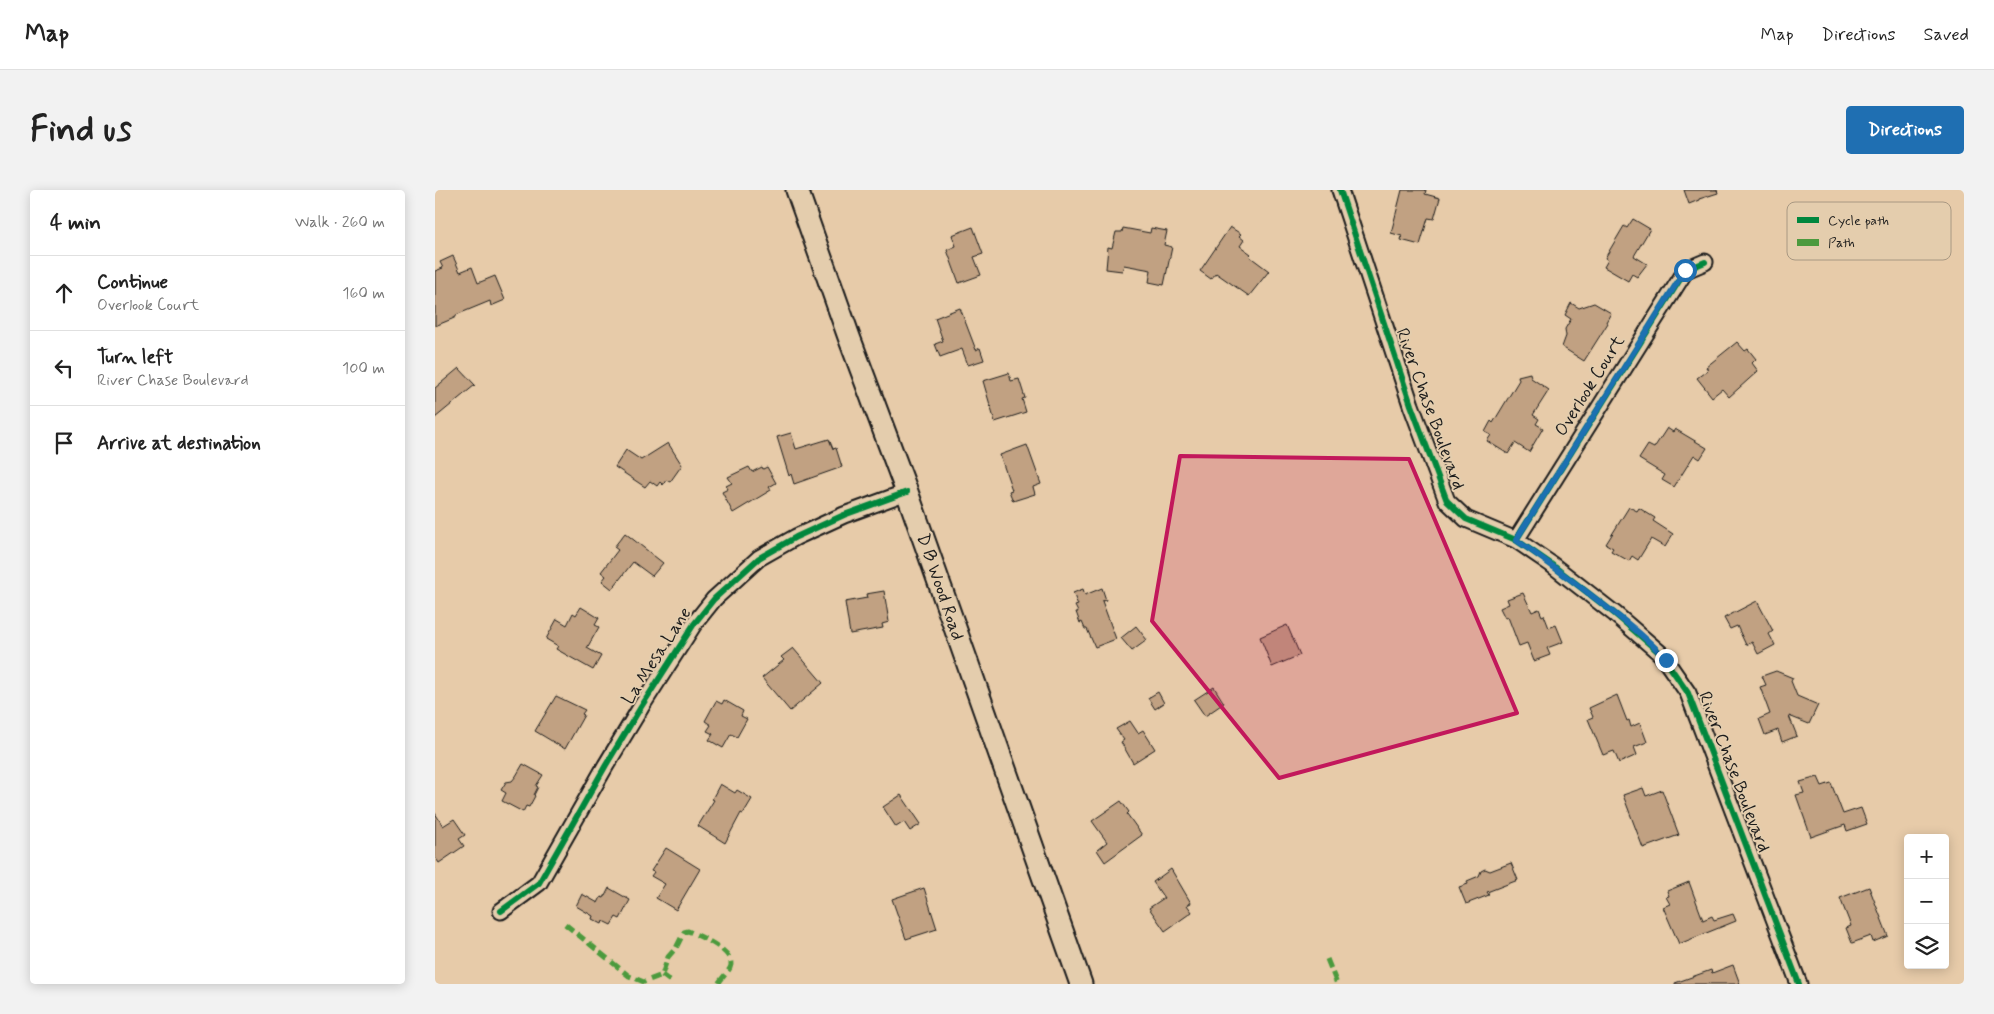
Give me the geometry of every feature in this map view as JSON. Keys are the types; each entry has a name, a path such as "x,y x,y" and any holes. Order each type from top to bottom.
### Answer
{"main road":[{"name":"D B Wood Road","path":"797,190 907,492 1081,984"}],"street":[{"name":"River Chase Boulevard","path":"1340,190 1354,238 1411,405 1447,501 1466,518 1516,540 1570,578 1645,638 1671,666 1688,693 1799,984"},
{"name":"Overlook Court","path":"1516,540 1685,270 1705,262"},
{"name":"La Mesa Lane","path":"501,911 539,883 605,766 641,707 694,624 714,599 759,558 796,537 844,515 907,492"}],"highlighted area":[{"path":"1180,456 1409,459 1517,713 1279,778 1152,621"}],"building":[{"path":"1402,190 1426,190 1425,194 1440,198 1434,219 1428,218 1420,245 1401,240 1402,236 1391,233"},
{"path":"1684,190 1717,190 1718,193 1689,204"},
{"path":"1633,219 1650,229 1634,256 1647,264 1637,277 1632,274 1628,281 1604,267 1608,260 1605,258 1624,226 1627,228"},
{"path":"973,227 983,254 974,257 981,275 959,283 947,250 956,246 952,235"},
{"path":"1230,227 1241,234 1239,236 1244,240 1240,246 1251,254 1249,256 1269,271 1249,296 1216,273 1211,279 1200,271"},
{"path":"1123,228 1150,233 1151,228 1167,231 1164,245 1172,247 1164,285 1149,282 1151,270 1124,265 1122,271 1106,269 1108,247 1112,248 1116,232 1122,232"},
{"path":"453,256 460,272 472,267 478,283 495,276 505,300 491,306 490,301 435,326 435,271 443,268 440,262"},
{"path":"1571,303 1579,308 1594,303 1611,313 1606,322 1608,323 1584,361 1562,347 1566,336 1565,329 1571,319 1565,315"},
{"path":"960,308 976,350 980,348 984,360 968,365 962,349 940,357 935,344 943,341 935,318"},
{"path":"1737,342 1745,351 1748,349 1756,359 1752,363 1758,371 1729,397 1722,389 1712,397 1697,378 1708,370 1706,367"},
{"path":"459,368 475,385 435,418 435,388"},
{"path":"1009,373 1011,381 1019,379 1025,398 1022,399 1026,412 995,422 983,381"},
{"path":"1530,373 1531,378 1549,390 1533,415 1539,419 1536,424 1543,428 1529,452 1515,443 1508,454 1487,441 1491,435 1485,432 1491,421 1493,423 1519,380 1518,376"},
{"path":"1667,428 1673,432 1675,429 1707,448 1700,459 1694,455 1674,487 1662,480 1665,475 1639,459 1648,445 1654,448"},
{"path":"791,433 796,449 829,439 833,449 836,448 842,467 794,484 791,474 789,476 777,437"},
{"path":"668,443 682,465 670,482 666,480 663,485 660,482 657,486 650,481 645,487 615,467 626,450 641,460"},
{"path":"1027,445 1041,484 1033,487 1035,494 1013,501 1009,491 1012,490 1000,455"},
{"path":"749,467 752,472 762,467 763,469 767,467 776,483 769,487 771,490 733,513 722,492 728,489 726,486 732,483 728,477"},
{"path":"1629,507 1637,511 1639,508 1655,518 1653,521 1673,534 1665,547 1651,539 1638,560 1632,556 1629,561 1611,551 1613,548 1606,544"},
{"path":"625,533 663,563 652,576 633,562 612,589 602,581 606,576 601,572 618,550 614,547"},
{"path":"1102,588 1106,600 1102,601 1116,639 1095,647 1087,629 1085,629 1082,622 1080,623 1075,606 1078,605 1073,593 1083,589 1085,595"},
{"path":"884,591 889,622 882,624 883,628 850,634 845,602 867,598 866,594"},
{"path":"1523,593 1532,612 1539,609 1542,616 1544,615 1549,628 1556,625 1563,642 1547,648 1550,655 1534,661 1527,643 1519,646 1508,617 1505,618 1500,608 1509,604 1507,599"},
{"path":"1757,601 1773,631 1769,634 1775,645 1758,654 1752,642 1746,645 1737,626 1730,629 1724,618"},
{"path":"581,607 599,618 595,625 599,627 587,648 601,656 593,670 556,649 558,646 546,639 557,619 567,625 573,613 576,615"},
{"path":"1287,625 1300,655 1272,667 1260,637"},
{"path":"1136,626 1147,640 1132,651 1121,638"},
{"path":"793,648 823,683 790,711 762,678 784,660 781,657"},
{"path":"1776,671 1793,678 1791,681 1797,696 1818,705 1809,724 1789,716 1797,736 1782,742 1778,730 1765,735 1759,719 1770,714 1760,687 1766,685 1762,676"},
{"path":"1214,687 1224,703 1205,716 1194,700"},
{"path":"1158,692 1164,703 1155,709 1148,698"},
{"path":"1617,695 1627,721 1629,720 1631,727 1640,723 1647,742 1634,747 1637,755 1619,763 1614,751 1603,755 1588,719 1593,717 1589,708"},
{"path":"556,696 585,710 565,749 535,731"},
{"path":"724,700 743,711 741,716 747,719 737,737 731,734 723,748 709,740 713,734 707,731 711,725 705,721 716,701 722,704"},
{"path":"1130,721 1138,733 1143,730 1155,749 1133,763 1121,742 1124,740 1116,729"},
{"path":"523,764 543,775 536,786 538,787 535,796 529,807 526,806 523,812 502,801 506,793 501,790 506,782 512,781"},
{"path":"1818,777 1822,786 1831,783 1843,814 1861,808 1867,824 1847,831 1845,825 1811,837 1796,795 1804,793 1800,782"},
{"path":"720,784 735,793 737,790 752,799 743,814 741,813 725,843 698,826 714,800 712,799"},
{"path":"1643,788 1646,796 1662,790 1679,835 1643,848 1623,795"},
{"path":"901,795 921,824 910,831 904,822 896,827 883,807"},
{"path":"1121,801 1129,812 1127,814 1142,835 1105,862 1097,850 1107,842 1092,821"},
{"path":"435,813 443,826 454,819 465,835 459,839 464,846 439,863 435,857"},
{"path":"666,848 700,869 676,910 656,898 665,884 651,876 654,872 651,871"},
{"path":"1511,863 1518,880 1487,892 1489,895 1466,904 1459,887 1468,884 1467,881 1479,876 1481,871 1485,869 1490,871"},
{"path":"1171,869 1191,903 1187,905 1192,912 1165,931 1149,908 1164,898 1153,882"},
{"path":"1689,882 1703,920 1712,916 1714,920 1733,914 1736,921 1679,944 1663,907 1670,904 1666,897 1669,896 1667,891"},
{"path":"1869,887 1888,936 1873,942 1871,936 1852,943 1846,928 1851,926 1840,898"},
{"path":"609,888 630,900 620,919 616,917 611,925 603,921 602,924 592,919 593,916 576,906 582,894 598,903 601,897 604,898"},
{"path":"924,888 937,929 906,939 892,899"},
{"path":"1733,965 1740,984 1675,984 1711,970 1712,973"}],"marked path":[{"path":"565,924 629,976 644,982 662,975 668,957 676,948 684,932 688,931 716,945 728,956 731,962 730,968 718,984"},
{"path":"1327,959 1337,984"},
{"path":"662,975 674,984"}],"cycle path":[{"path":"1340,190 1411,405 1447,501 1466,519 1516,540 1551,564 1615,614 1661,654 1688,693 1799,984"},
{"path":"1516,540 1686,270 1705,262"},
{"path":"501,911 539,883 641,707 694,624 714,599 759,558 796,537 844,515 907,492"}],"route":[{"path":"1666,660 1645,638 1570,578 1516,540 1685,270"}]}
